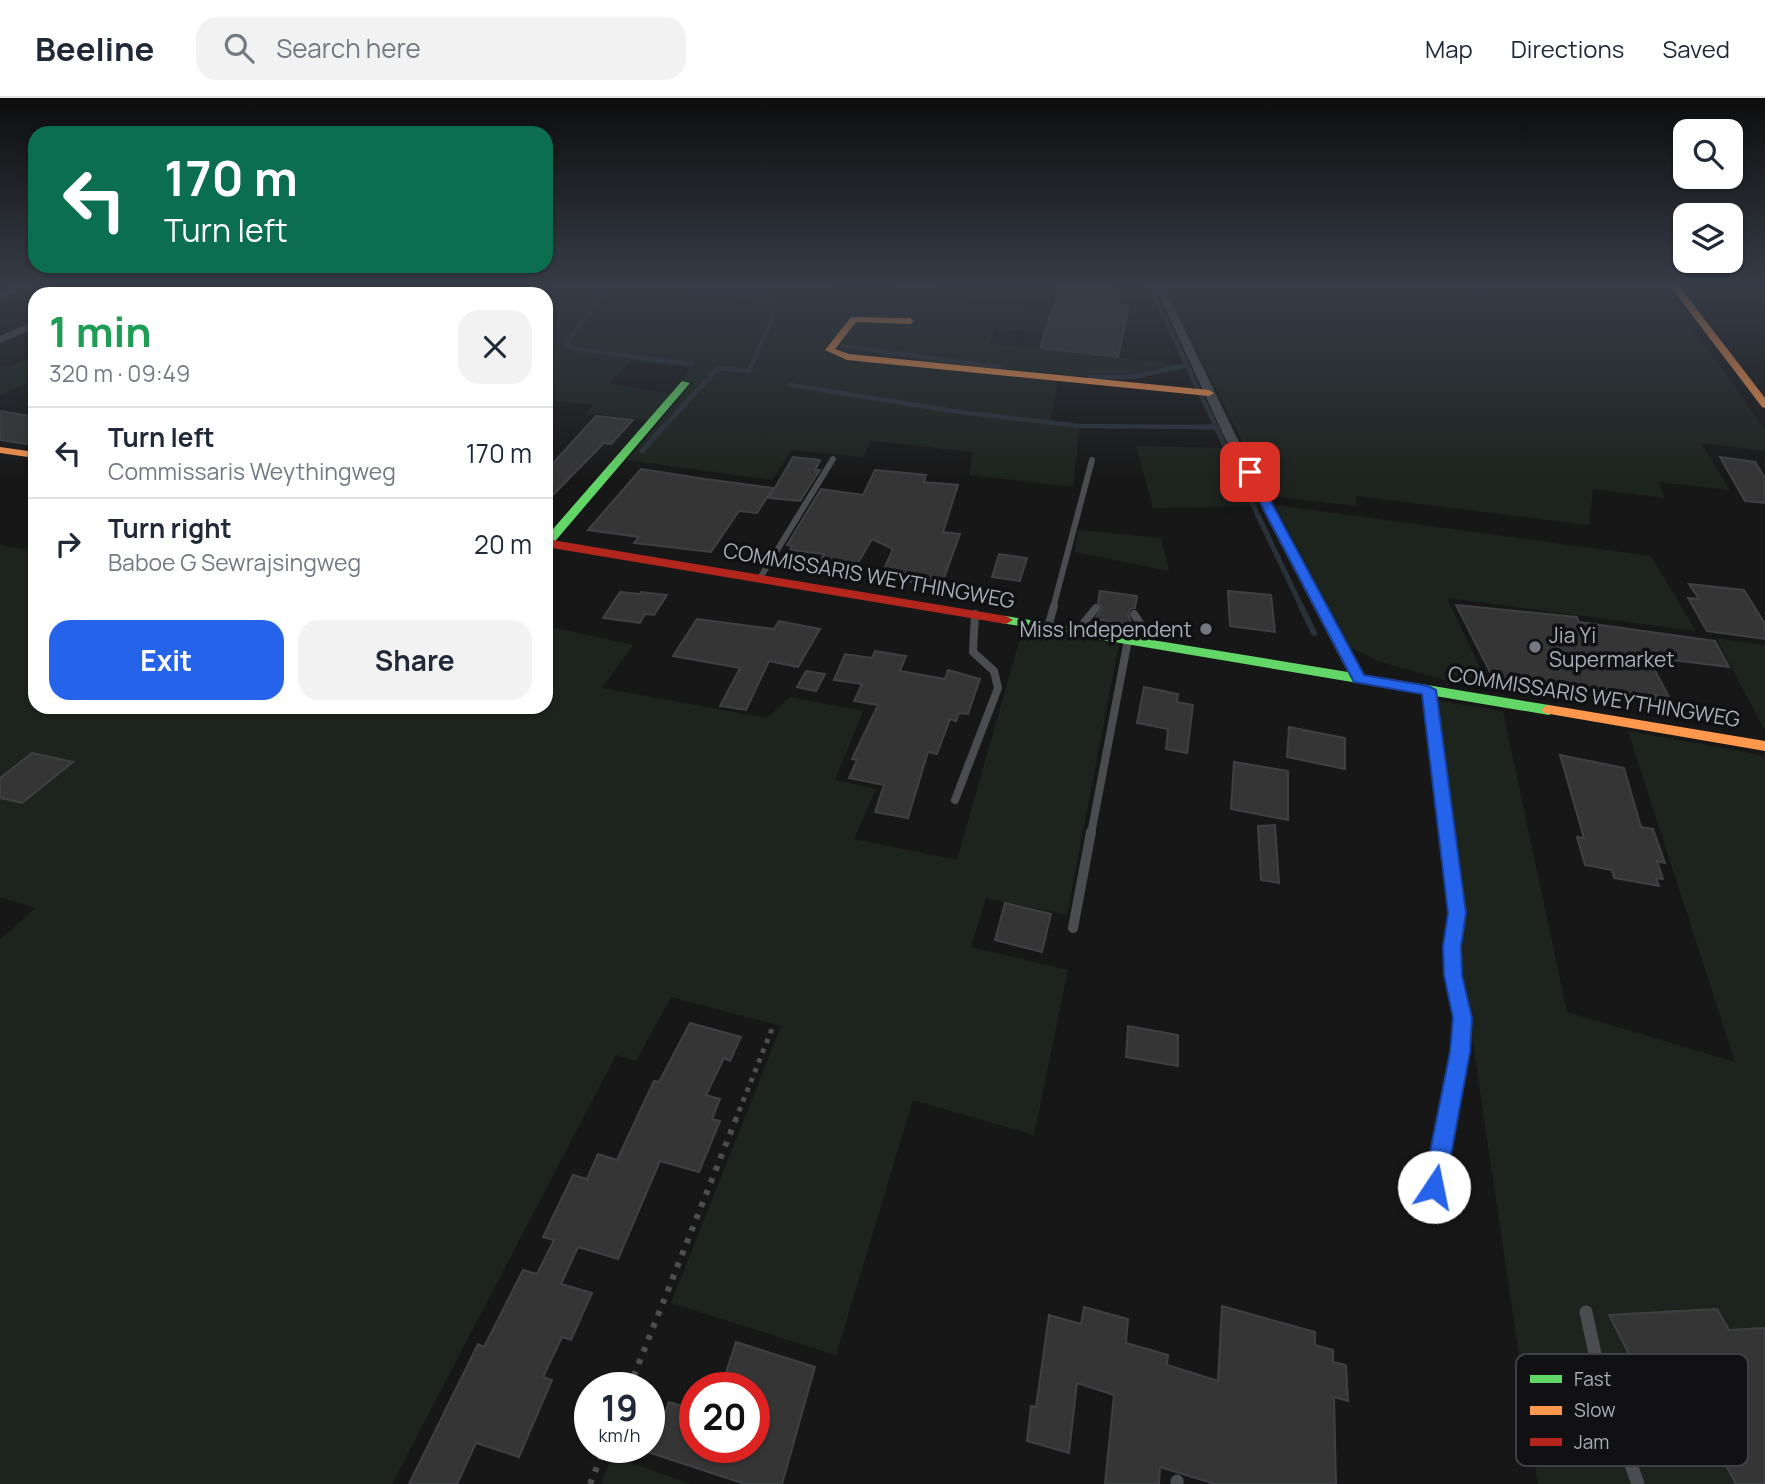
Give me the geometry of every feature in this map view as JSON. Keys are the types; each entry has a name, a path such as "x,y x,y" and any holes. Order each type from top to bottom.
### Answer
{"street":[{"path":"831,351 848,357 1209,393"},
{"path":"1189,351 1359,678"},
{"path":"1723,351 1765,405"},
{"path":"553,535 685,383"},
{"path":"0,450 28,454"},
{"name":"COMMISSARIS WEYTHINGWEG","path":"553,544 1765,746"}],"lane":[{"path":"760,578 833,459"},
{"path":"1048,627 1092,460"},
{"path":"1077,631 1096,608"},
{"path":"955,800 998,688 998,679 993,668 973,652 975,614"},
{"path":"1134,614 1154,644"},
{"path":"1073,928 1128,640"},
{"path":"1428,690 1457,913 1452,946 1453,975 1462,1018 1460,1052 1434,1187"},
{"path":"1586,1312 1587,1330 1594,1354"},
{"path":"1632,1466 1638,1484"}],"path":[{"path":"635,1372 772,1029"},
{"path":"590,1484 599,1463"}],"shaded area":[{"path":"553,351 1052,351 1187,365 1133,377 1059,376 1050,422 1080,426 1073,487 969,475 973,452 871,441 863,457 792,450 772,480 627,460 693,382 680,381 690,368 631,361 609,383 671,394 648,420 587,413 593,405 553,401"},
{"path":"1197,351 1709,351 1765,430 1765,451 1701,443 1730,490 1658,482 1665,498 1593,489 1589,525 1356,496 1356,506 1269,496"},
{"path":"28,358 28,382 0,396 0,365 10,367"},
{"path":"1136,446 1232,448 1259,506 1153,508"},
{"path":"1275,505 1651,556 1696,631 1447,598 1483,674 1454,683 1378,661 1351,648"},
{"path":"1078,530 1161,538 1169,571 1075,552"},
{"path":"0,545 28,550 28,714 553,714 553,628 633,645 602,688 767,718 790,697 863,711 835,780 876,789 854,839 957,860 1023,628 1119,644 1067,915 986,898 971,947 1068,970 1034,1135 913,1100 836,1355 671,1303 781,1026 671,997 636,1061 616,1055 392,1484 0,1484 0,940 35,908 0,897"},
{"path":"1716,638 1765,645 1765,729 1764,729"},
{"path":"1422,698 1503,711 1567,1012 1735,1062 1628,731 1765,757 1765,1484 1538,1484 1535,1466 1748,1466 1748,1354 1519,1354"},
{"path":"609,1463 632,1463 690,1484 601,1484"}],"building":[{"path":"1063,351 1119,351 1118,357"},
{"path":"0,411 28,416 28,444 0,440"},
{"path":"596,416 633,420 611,444 604,443 553,495 553,463"},
{"path":"793,457 820,460 815,470 820,470 800,501 769,498"},
{"path":"1720,457 1755,462 1765,478 1765,503 1745,501"},
{"path":"641,469 773,488 757,513 739,511 711,552 634,543 639,537 588,530"},
{"path":"875,470 926,475 924,482 958,485 943,532 960,534 941,586 880,578 893,549 872,539 854,570 818,565 824,554 790,550 792,546 787,545 821,489 863,495"},
{"path":"999,554 1027,558 1020,581 992,577"},
{"path":"1689,584 1744,590 1765,624 1765,639 1707,631 1688,598 1699,599"},
{"path":"1100,591 1137,596 1135,608 1130,609 1128,614 1132,625 1095,619 1102,608 1098,602"},
{"path":"1228,591 1271,595 1275,632 1230,626"},
{"path":"620,592 667,595 654,615 645,614 640,623 603,618"},
{"name":"Jia Yi Supermarket","path":"1456,605 1577,617 1579,622 1715,641 1729,667 1648,657 1669,697 1655,695 1658,700 1616,695 1618,698 1513,685 1493,678"},
{"path":"697,619 774,629 779,621 820,629 798,667 769,661 746,710 720,706 740,668 673,656"},
{"path":"875,651 906,656 900,671 945,679 948,670 980,679 968,714 959,713 956,721 950,719 937,754 928,752 908,818 875,812 884,785 849,778 857,760 852,759 878,705 854,701 862,684 834,680 845,654 872,658"},
{"path":"806,671 825,674 816,691 797,687"},
{"path":"1144,687 1178,694 1177,702 1193,705 1187,753 1166,749 1168,729 1137,723"},
{"path":"1289,727 1345,738 1345,769 1287,757"},
{"path":"32,753 73,762 22,803 0,798 0,778"},
{"path":"1560,755 1624,768 1641,827 1653,829 1665,863 1657,861 1663,879 1656,878 1659,886 1614,878 1612,870 1585,865 1577,837 1584,838"},
{"path":"1234,762 1288,771 1288,820 1231,809"},
{"path":"1275,825 1279,883 1261,880 1258,826"},
{"path":"1005,903 1051,914 1042,952 995,940"},
{"path":"690,1023 741,1037 730,1061 724,1058 706,1095 720,1099 712,1119 720,1121 699,1172 660,1161 618,1259 578,1247 561,1284 592,1293 571,1340 562,1337 543,1377 552,1380 519,1457 476,1443 457,1484 409,1484 478,1344 484,1347 523,1270 537,1274 554,1240 543,1237 573,1175 587,1179 598,1154 617,1160 654,1081 659,1082"},
{"path":"1128,1026 1178,1035 1178,1066 1126,1057"},
{"path":"1222,1306 1315,1332 1315,1345 1333,1350 1333,1362 1346,1365 1348,1401 1334,1397 1336,1484 1215,1484 1160,1467 1159,1484 1105,1484 1114,1395 1077,1383 1069,1453 1027,1441 1031,1406 1036,1407 1049,1315 1081,1324 1084,1307 1128,1319 1126,1343 1168,1355 1167,1365 1218,1381"},
{"path":"1717,1309 1729,1330 1765,1328 1765,1484 1736,1484 1726,1466 1748,1466 1748,1354 1629,1354 1609,1315"},
{"path":"736,1342 815,1367 782,1484 745,1484 681,1463 770,1463 770,1372 726,1372"},
{"path":"669,1402 679,1405 679,1462 665,1458 665,1413"}],"waterway":[{"path":"586,351 692,364"},
{"path":"662,429 718,368 749,371 758,351"},
{"path":"878,351 999,367"},
{"path":"1180,351 1187,365"},
{"path":"1090,377 1133,377 1187,365"},
{"path":"1187,365 1198,389"},
{"path":"790,385 960,412 1080,426 1216,427"},
{"path":"1201,395 1217,429"},
{"path":"642,451 663,427"},
{"path":"1196,427 1216,427"},
{"path":"1216,427 1302,608"},
{"path":"1301,606 1314,633"}],"traffic: fast":[{"path":"553,536 685,383"},
{"path":"1006,620 1549,710"}],"traffic: slow":[{"path":"832,351 847,357 1209,393"},
{"path":"1723,351 1765,405"},
{"path":"0,450 28,454"},
{"path":"1549,710 1765,746"}],"traffic: jam":[{"path":"553,544 1006,620"}],"place":[{"name":"Miss Independent","path":"1206,629"},
{"name":"Jia Yi Supermarket","path":"1535,647"}],"route":[{"path":"1250,472 1359,678 1428,690 1457,913 1452,946 1453,975 1462,1018 1460,1052 1434,1187"}]}
